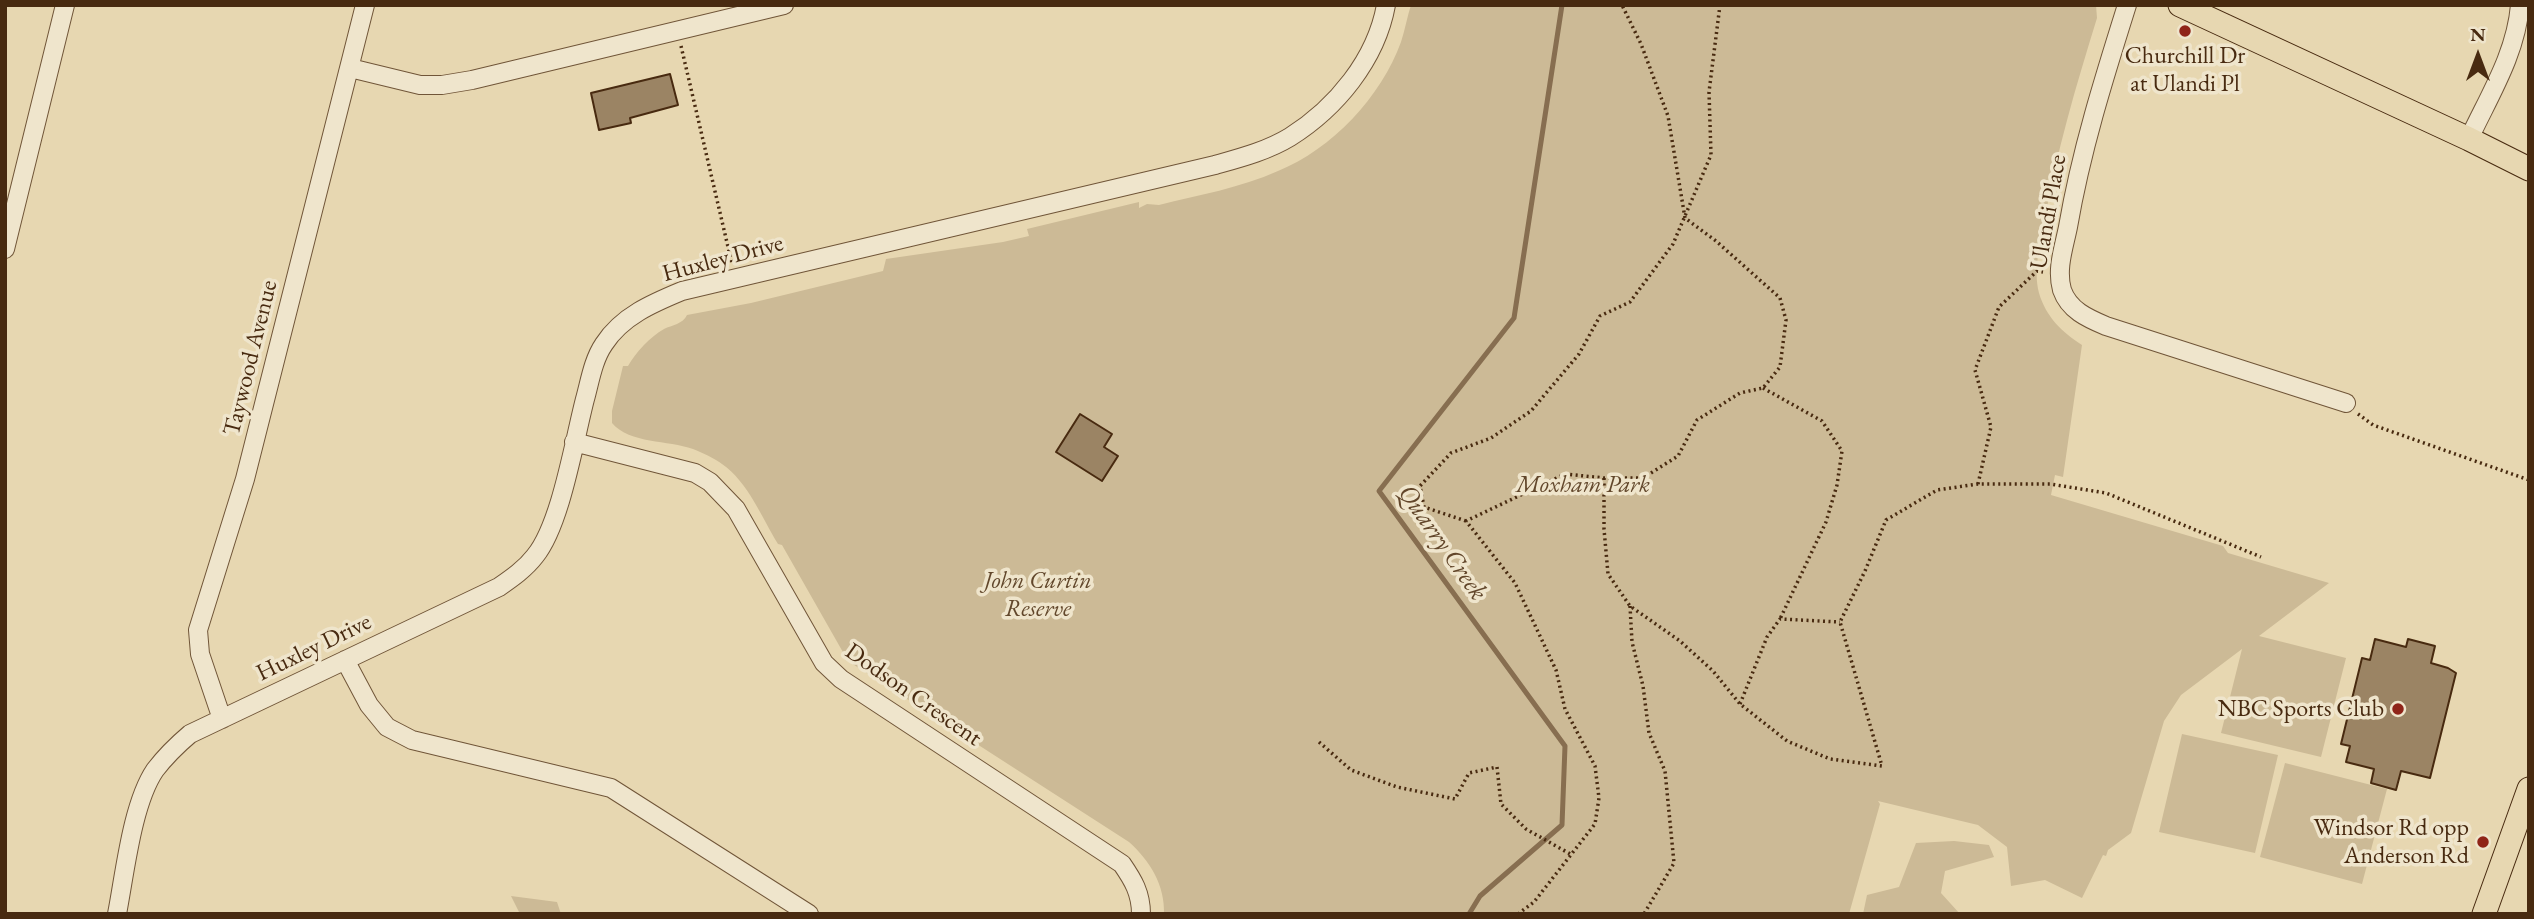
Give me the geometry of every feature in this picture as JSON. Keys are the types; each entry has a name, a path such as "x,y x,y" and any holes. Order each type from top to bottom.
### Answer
{"main road":[{"path":"2193,8 2529,169"},
{"path":"2484,914 2529,789"}],"street":[{"path":"5,249 65,5"},
{"name":"Taywood Avenue","path":"222,719 200,654 198,630 245,479 365,5"},
{"path":"350,68 420,85 442,85 783,5"},
{"name":"Huxley Drive","path":"117,914 144,793 155,771 190,734 499,587 520,572 536,555 555,517 593,368 604,343 624,323 647,306 682,291 1254,154 1289,137 1321,114 1346,90 1368,53 1386,5"},
{"name":"Ulandi Place","path":"2127,5 2078,171 2059,274 2063,292 2071,306 2086,317 2346,403"},
{"path":"2469,139 2511,50 2520,5"},
{"name":"Dodson Crescent","path":"574,442 695,473 710,482 736,509 824,663 841,679 1122,863 1135,882 1141,902 1141,914"},
{"path":"345,660 369,705 387,727 412,740 611,788 809,914"}],"path":[{"path":"1466,521 1564,474 1643,478 1678,456 1697,420 1740,393 1763,388 1780,368 1786,320 1780,299 1716,241 1685,218 1668,116 1641,44 1622,5"},
{"path":"1518,914 1534,902 1595,824 1599,798 1595,766 1564,709 1556,670 1515,583 1466,521 1424,507 1420,485 1451,453 1492,438 1531,411 1579,354 1600,316 1630,302 1673,244 1711,155 1709,92 1720,5"},
{"path":"678,31 736,279"},
{"path":"1978,484 1990,427 1975,370 1989,332 1999,307 2037,271 2059,274"},
{"path":"1740,704 1767,637 1780,620 1826,522 1837,485 1842,451 1822,421 1763,388"},
{"path":"2346,403 2373,425 2529,480"},
{"path":"1604,478 1604,529 1608,574 1630,606 1680,641 1713,671 1740,704 1787,741 1830,759 1882,766 1840,622 1886,520 1937,490 1978,484 2050,484 2106,493 2261,557"},
{"path":"1630,606 1632,642 1643,686 1649,733 1665,771 1672,818 1674,863 1644,914"},
{"path":"1780,620 1840,622"},
{"path":"1319,742 1351,770 1397,787 1455,799 1469,773 1497,767 1501,804 1526,829 1572,855"}],"green space":[{"name":"Moxham Park","path":"1411,5 2096,5 2097,18 2054,171 2037,267 2039,293 2050,317 2082,345 2063,477 2055,475 2051,495 2223,546 2228,553 2329,583 2259,636 2346,658 2321,757 2221,733 2242,649 2181,695 2164,721 2131,833 2108,850 2106,856 2103,855 2082,898 2045,880 2011,886 2007,847 1978,825 1878,801 1880,804 1849,914 1164,914 1162,893 1155,874 1129,842 848,661 782,545 778,544 747,490 731,472 716,460 693,449 629,435 612,423 612,411 623,366 628,366 639,350 654,336 680,322 687,315 751,303 883,271 886,259 1003,242 1029,236 1027,229 1139,202 1139,208 1147,204 1159,205 1219,191 1264,177 1298,161 1335,135 1368,101 1401,42"},
{"path":"2182,734 2278,755 2255,853 2159,832"},
{"path":"2285,763 2387,789 2362,884 2260,857"},
{"path":"1954,841 1989,845 1994,857 1945,871 1941,893 1960,914 1863,914 1867,895 1899,887 1916,843"},
{"path":"511,896 557,902 561,914 520,914"}],"building":[{"path":"670,74 678,105 630,118 631,123 599,130 591,93"},
{"path":"1080,414 1112,434 1104,447 1118,456 1102,481 1056,452"},
{"name":"NBC Sports Club","path":"2375,639 2406,647 2408,639 2435,646 2431,663 2456,673 2430,778 2401,771 2396,790 2371,783 2374,769 2346,762 2350,746 2341,744 2362,658 2370,660"}],"waterway":[{"name":"Quarry Creek","path":"1469,914 1480,896 1562,825 1565,746 1379,491 1514,318 1562,5"}],"place":[{"name":"Churchill Dr at Ulandi Pl","path":"2185,31"},
{"name":"NBC Sports Club","path":"2398,709"},
{"name":"Windsor Rd opp Anderson Rd","path":"2483,842"}],"park label":[{"name":"John Curtin Reserve","path":"1038,595"}]}
